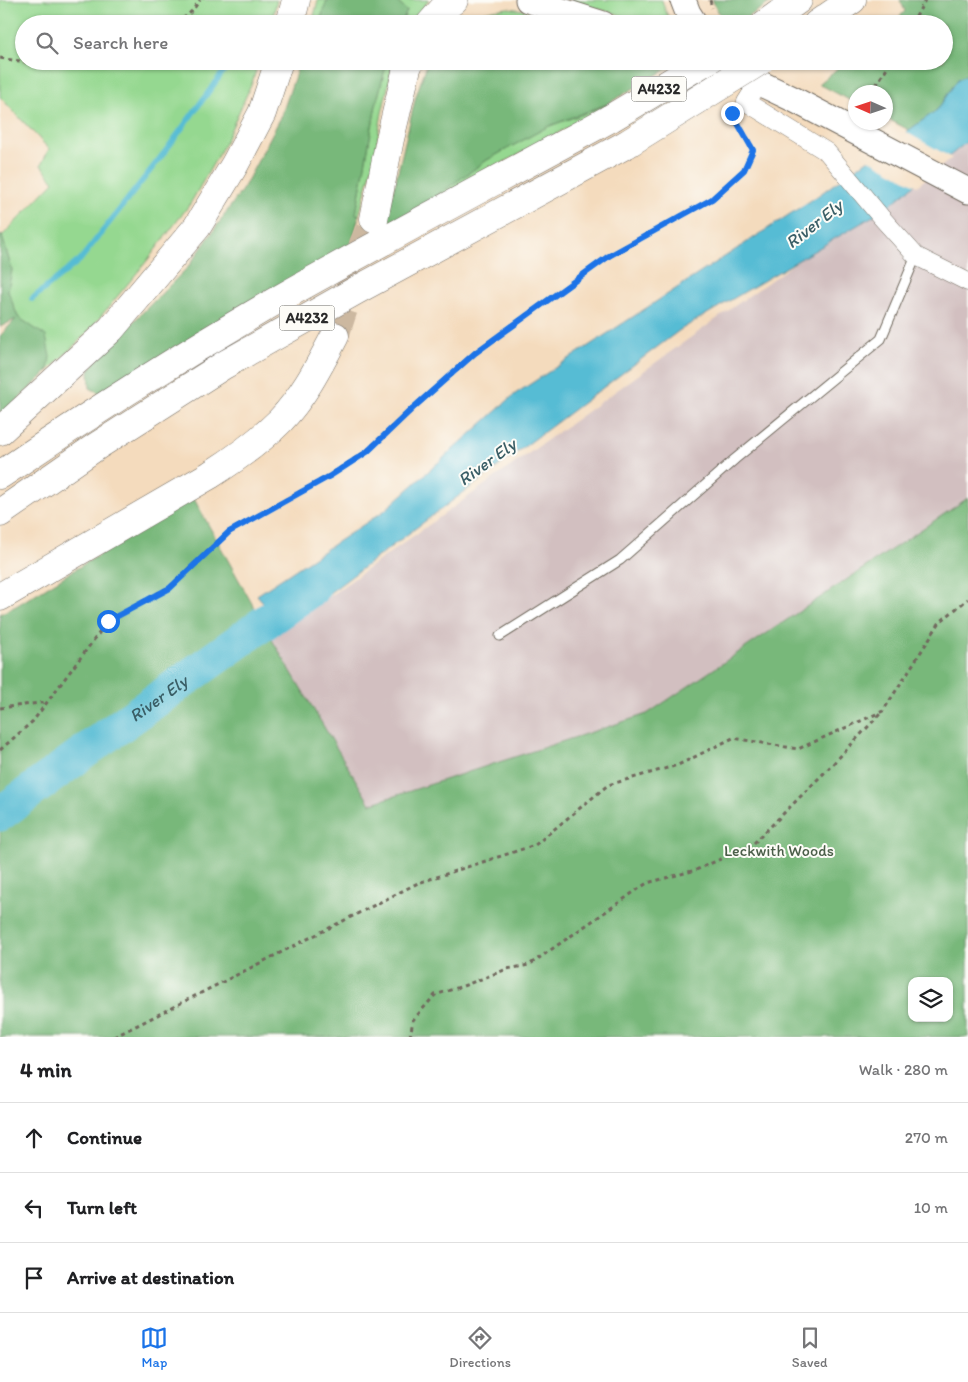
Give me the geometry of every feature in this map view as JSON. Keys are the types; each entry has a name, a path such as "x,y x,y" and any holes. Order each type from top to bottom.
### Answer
{"main road":[{"path":"292,15 296,0"},
{"path":"438,15 454,0"},
{"path":"528,0 575,15"},
{"path":"683,0 689,15"},
{"path":"777,15 798,0"},
{"path":"830,15 852,0"},
{"path":"0,431 111,329 197,228 235,164 262,113 276,70"},
{"path":"374,219 407,70"},
{"name":"A4232","path":"0,475 82,420 278,300 611,118 691,70"},
{"path":"734,70 968,191"},
{"name":"A4232","path":"0,513 97,446 224,365 357,290 627,144 755,82"},
{"path":"0,597 238,457 281,420 293,406 317,371 335,336"}],"street":[{"path":"755,82 827,152 916,256 968,282"}],"lane":[{"path":"500,636 620,560 735,459 881,339 916,256"}],"path":[{"path":"187,15 200,0"},
{"path":"917,15 925,0"},
{"path":"0,58 15,60"},
{"path":"876,85 885,70"},
{"path":"0,750 33,721 108,621 170,588 229,532 330,476 367,452 475,353 609,256 712,199 744,170 753,150 732,113 755,82"},
{"path":"410,1037 413,1020 435,994 464,986 507,969 529,965 647,883 696,870 752,845 831,766 883,710 940,622 968,599"},
{"path":"0,708 47,702"},
{"path":"114,1037 418,883 535,845 608,785 678,765 733,738 798,748 883,710"}],"shaded area":[{"path":"968,139 968,498 647,714 370,804 271,638"}],"green space":[{"path":"0,0 277,0 273,15 15,15 15,70 256,70 224,145 190,204 146,262 87,333 48,371 46,337 18,317 7,291 12,270 2,236 54,182 41,165 49,149 0,97"},
{"path":"318,0 327,0 322,15 314,15"},
{"path":"327,0 395,0 407,11 405,15 322,15"},
{"path":"395,0 429,0 418,15 405,15 407,11"},
{"path":"662,0 668,15 619,15 572,1"},
{"path":"712,0 774,0 751,15 720,15"},
{"path":"900,0 968,0 968,74 958,79 937,110 909,130 893,122 893,85 848,85 848,99 819,84 835,70 953,70 953,15 901,15 905,11"},
{"path":"508,8 540,15 476,15"},
{"path":"297,70 385,70 376,105 356,214 359,215 352,245 101,394 90,388 89,371 100,355 189,266 244,187 281,117"},
{"path":"385,70 392,70 373,165 359,215 356,214 376,105"},
{"path":"425,70 665,70 607,104 547,127 487,160 418,209 388,225 386,222 416,96"},
{"path":"613,103 418,209 487,160 547,127"},
{"path":"0,235 2,236 12,270 8,291 18,317 46,336 50,357 48,371 0,417 0,336 16,319 0,327"},
{"name":"Leckwith Woods","path":"193,497 271,638 370,804 647,714 968,498 968,1037 0,1037 0,614"}],"water":[{"path":"968,74 968,141 885,209 680,330 284,627 257,595 384,511 515,394 816,197 937,110 958,79"}],"pier":[{"path":"904,131 952,158 917,186 866,158"}],"waterway":[{"path":"32,299 80,260 164,153 224,70"},
{"name":"River Ely","path":"0,814 313,588"}],"tunnel":[{"path":"335,336 363,244 374,219"}],"route":[{"path":"108,621 170,588 229,532 330,476 367,452 475,353 609,256 712,199 744,170 753,150 732,113"}]}
